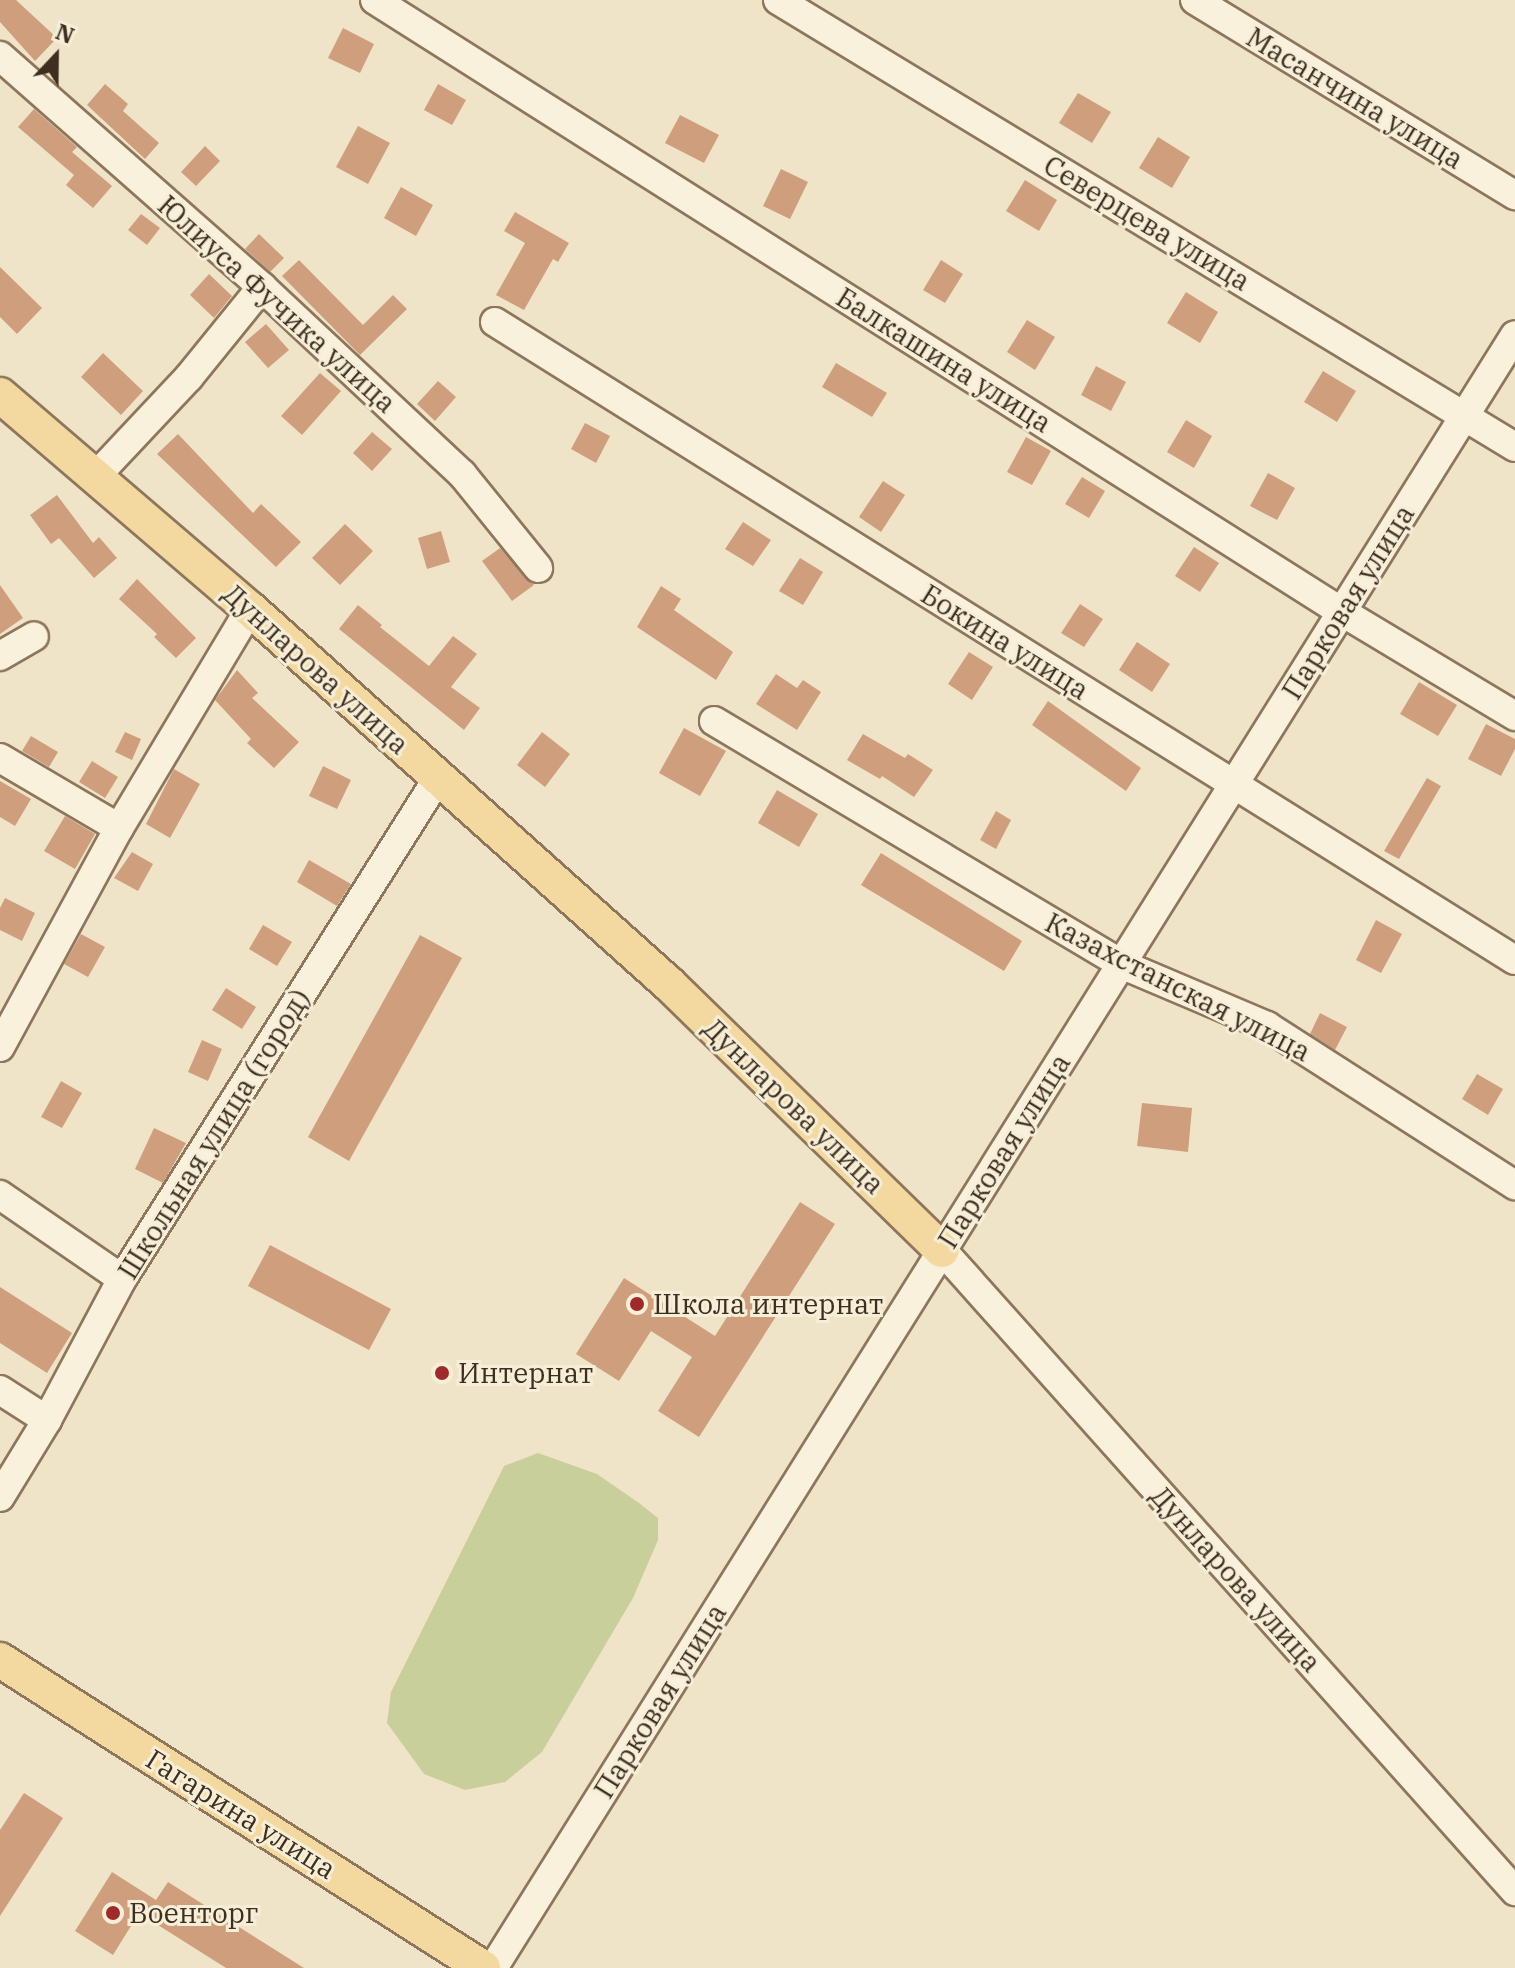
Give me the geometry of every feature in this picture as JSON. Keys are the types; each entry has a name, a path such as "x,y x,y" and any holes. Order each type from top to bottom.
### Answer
{"main road":[{"name":"Дунларова улица","path":"2,399 97,475 250,609 669,984 942,1250"},
{"name":"Гагарина улица","path":"0,1660 483,1968"}],"street":[{"name":"Балкашина улица","path":"375,0 1342,612 1515,716"},
{"name":"Северцева улица","path":"778,0 1515,447"},
{"name":"Масанчина улица","path":"1195,0 1515,195"},
{"name":"Юлиуса Фучика улица","path":"0,56 262,287 462,474 538,568"},
{"path":"97,475 189,377 262,287"},
{"name":"Бокина улица","path":"495,322 1515,960"},
{"name":"Парковая улица","path":"493,1968 1515,335"},
{"path":"0,1047 119,828 250,609"},
{"path":"0,656 34,636"},
{"name":"Казахстанская улица","path":"714,721 1121,964 1267,1026 1515,1185"},
{"path":"0,758 119,828"},
{"name":"Школьная улица (город)","path":"0,1497 8,1467 47,1420 122,1279 438,778"},
{"path":"0,1195 122,1279"},
{"name":"Дунларова улица","path":"942,1250 1515,1891"},
{"path":"0,1390 47,1420"}],"green space":[{"path":"538,1453 597,1474 639,1503 658,1518 658,1540 633,1598 542,1752 505,1782 465,1790 424,1774 387,1723 391,1692 504,1466"}],"building":[{"path":"0,0 16,0 57,38 35,61 0,22"},
{"path":"343,28 374,44 360,73 328,58"},
{"path":"105,84 128,104 123,111 159,143 145,159 87,105"},
{"path":"438,84 466,100 452,125 424,110"},
{"path":"1078,93 1111,112 1092,143 1059,123"},
{"path":"34,109 77,147 72,152 112,186 93,208 66,185 74,175 18,127"},
{"path":"680,115 719,135 704,163 665,143"},
{"path":"358,126 390,143 368,184 336,167"},
{"path":"1158,137 1190,157 1172,188 1139,168"},
{"path":"205,146 220,161 196,186 181,172"},
{"path":"781,169 808,182 790,219 763,206"},
{"path":"1025,180 1057,200 1039,231 1006,211"},
{"path":"401,187 433,205 416,236 384,218"},
{"path":"515,212 569,243 558,262 553,259 524,310 496,295 525,243 504,231"},
{"path":"141,214 160,228 147,245 128,230"},
{"path":"259,234 284,258 270,272 245,249"},
{"path":"299,260 363,325 393,295 407,309 360,355 282,276"},
{"path":"941,260 963,274 945,303 923,290"},
{"path":"0,267 42,308 17,334 0,317"},
{"path":"209,274 232,296 214,318 190,295"},
{"path":"1186,292 1218,312 1200,343 1167,323"},
{"path":"1027,320 1055,337 1035,370 1007,352"},
{"path":"266,324 289,350 268,368 245,342"},
{"path":"103,353 143,391 121,415 81,377"},
{"path":"836,363 887,393 872,417 822,387"},
{"path":"1096,366 1126,382 1111,411 1081,395"},
{"path":"1323,371 1356,391 1337,422 1304,402"},
{"path":"320,373 341,391 302,435 281,416"},
{"path":"438,381 456,397 435,421 417,404"},
{"path":"1186,420 1212,436 1194,468 1167,452"},
{"path":"585,423 610,436 596,463 571,449"},
{"path":"372,432 392,449 372,471 353,453"},
{"path":"178,434 253,513 261,504 301,542 276,567 157,454"},
{"path":"1026,437 1051,451 1032,485 1007,472"},
{"path":"1268,473 1295,488 1277,520 1250,506"},
{"path":"1082,477 1105,491 1089,518 1065,504"},
{"path":"883,481 905,495 881,532 859,517"},
{"path":"57,495 93,543 99,537 117,558 94,578 59,538 51,544 30,515"},
{"path":"743,522 771,540 753,566 725,549"},
{"path":"345,524 373,551 340,585 312,558"},
{"path":"441,531 450,562 427,569 418,538"},
{"path":"1194,547 1219,563 1200,592 1175,576"},
{"path":"500,548 534,585 512,601 482,561"},
{"path":"800,558 823,572 803,605 779,591"},
{"path":"137,579 196,638 176,658 154,637 157,634 119,599"},
{"path":"0,585 23,618 0,634"},
{"path":"661,586 681,599 674,610 733,652 716,680 637,627"},
{"path":"1080,604 1103,619 1084,647 1061,633"},
{"path":"358,605 429,666 453,636 477,654 451,687 480,708 464,730 339,629"},
{"path":"1137,642 1170,664 1152,692 1119,670"},
{"path":"969,652 993,667 972,700 948,684"},
{"path":"237,670 258,693 252,698 299,742 274,768 247,743 251,739 215,700"},
{"path":"776,674 797,688 803,680 821,692 797,730 756,704"},
{"path":"1419,682 1457,705 1438,736 1400,714"},
{"path":"1048,701 1141,768 1126,791 1032,725"},
{"path":"1486,724 1515,739 1515,749 1501,776 1468,759"},
{"path":"684,728 726,751 700,796 659,773"},
{"path":"125,732 141,739 132,760 115,752"},
{"path":"542,732 570,754 545,787 517,765"},
{"path":"863,734 905,758 908,754 933,770 914,797 882,776 880,779 847,760"},
{"path":"31,736 58,752 49,767 22,751"},
{"path":"92,761 118,777 105,798 79,782"},
{"path":"323,766 351,780 337,809 309,796"},
{"path":"174,769 200,784 170,838 146,824"},
{"path":"1427,778 1441,786 1399,859 1384,851"},
{"path":"0,781 31,799 15,826 0,817"},
{"path":"777,790 818,814 799,847 758,823"},
{"path":"996,811 1011,820 996,849 980,840"},
{"path":"65,816 95,834 75,869 44,851"},
{"path":"132,852 153,864 138,891 114,878"},
{"path":"881,853 1022,941 1004,971 861,885"},
{"path":"309,860 351,884 337,906 297,882"},
{"path":"5,898 35,913 22,941 0,930 0,908"},
{"path":"1376,920 1402,934 1381,973 1356,960"},
{"path":"263,925 292,942 277,966 249,949"},
{"path":"81,934 105,947 88,977 64,964"},
{"path":"420,935 462,958 349,1161 308,1137"},
{"path":"226,988 256,1007 242,1029 212,1010"},
{"path":"1320,1013 1347,1027 1335,1050 1310,1034"},
{"path":"202,1040 222,1049 208,1081 188,1072"},
{"path":"1477,1074 1503,1089 1488,1115 1462,1099"},
{"path":"61,1081 82,1093 62,1128 41,1117"},
{"path":"1142,1103 1192,1108 1188,1152 1137,1146"},
{"path":"154,1128 186,1143 163,1183 135,1169"},
{"name":"Школа интернат","path":"800,1202 835,1224 699,1437 658,1411 692,1357 651,1331 619,1381 576,1354 624,1278 715,1336"},
{"path":"270,1245 391,1309 369,1350 248,1286"},
{"path":"0,1287 72,1333 47,1373 0,1343"},
{"path":"24,1793 63,1818 0,1916 0,1830"},
{"path":"112,1872 156,1900 168,1882 304,1968 226,1968 139,1913 113,1955 75,1931"}],"place":[{"name":"Школа интернат","path":"637,1304"},
{"name":"Интернат","path":"442,1373"},
{"name":"Военторг","path":"113,1913"}]}
